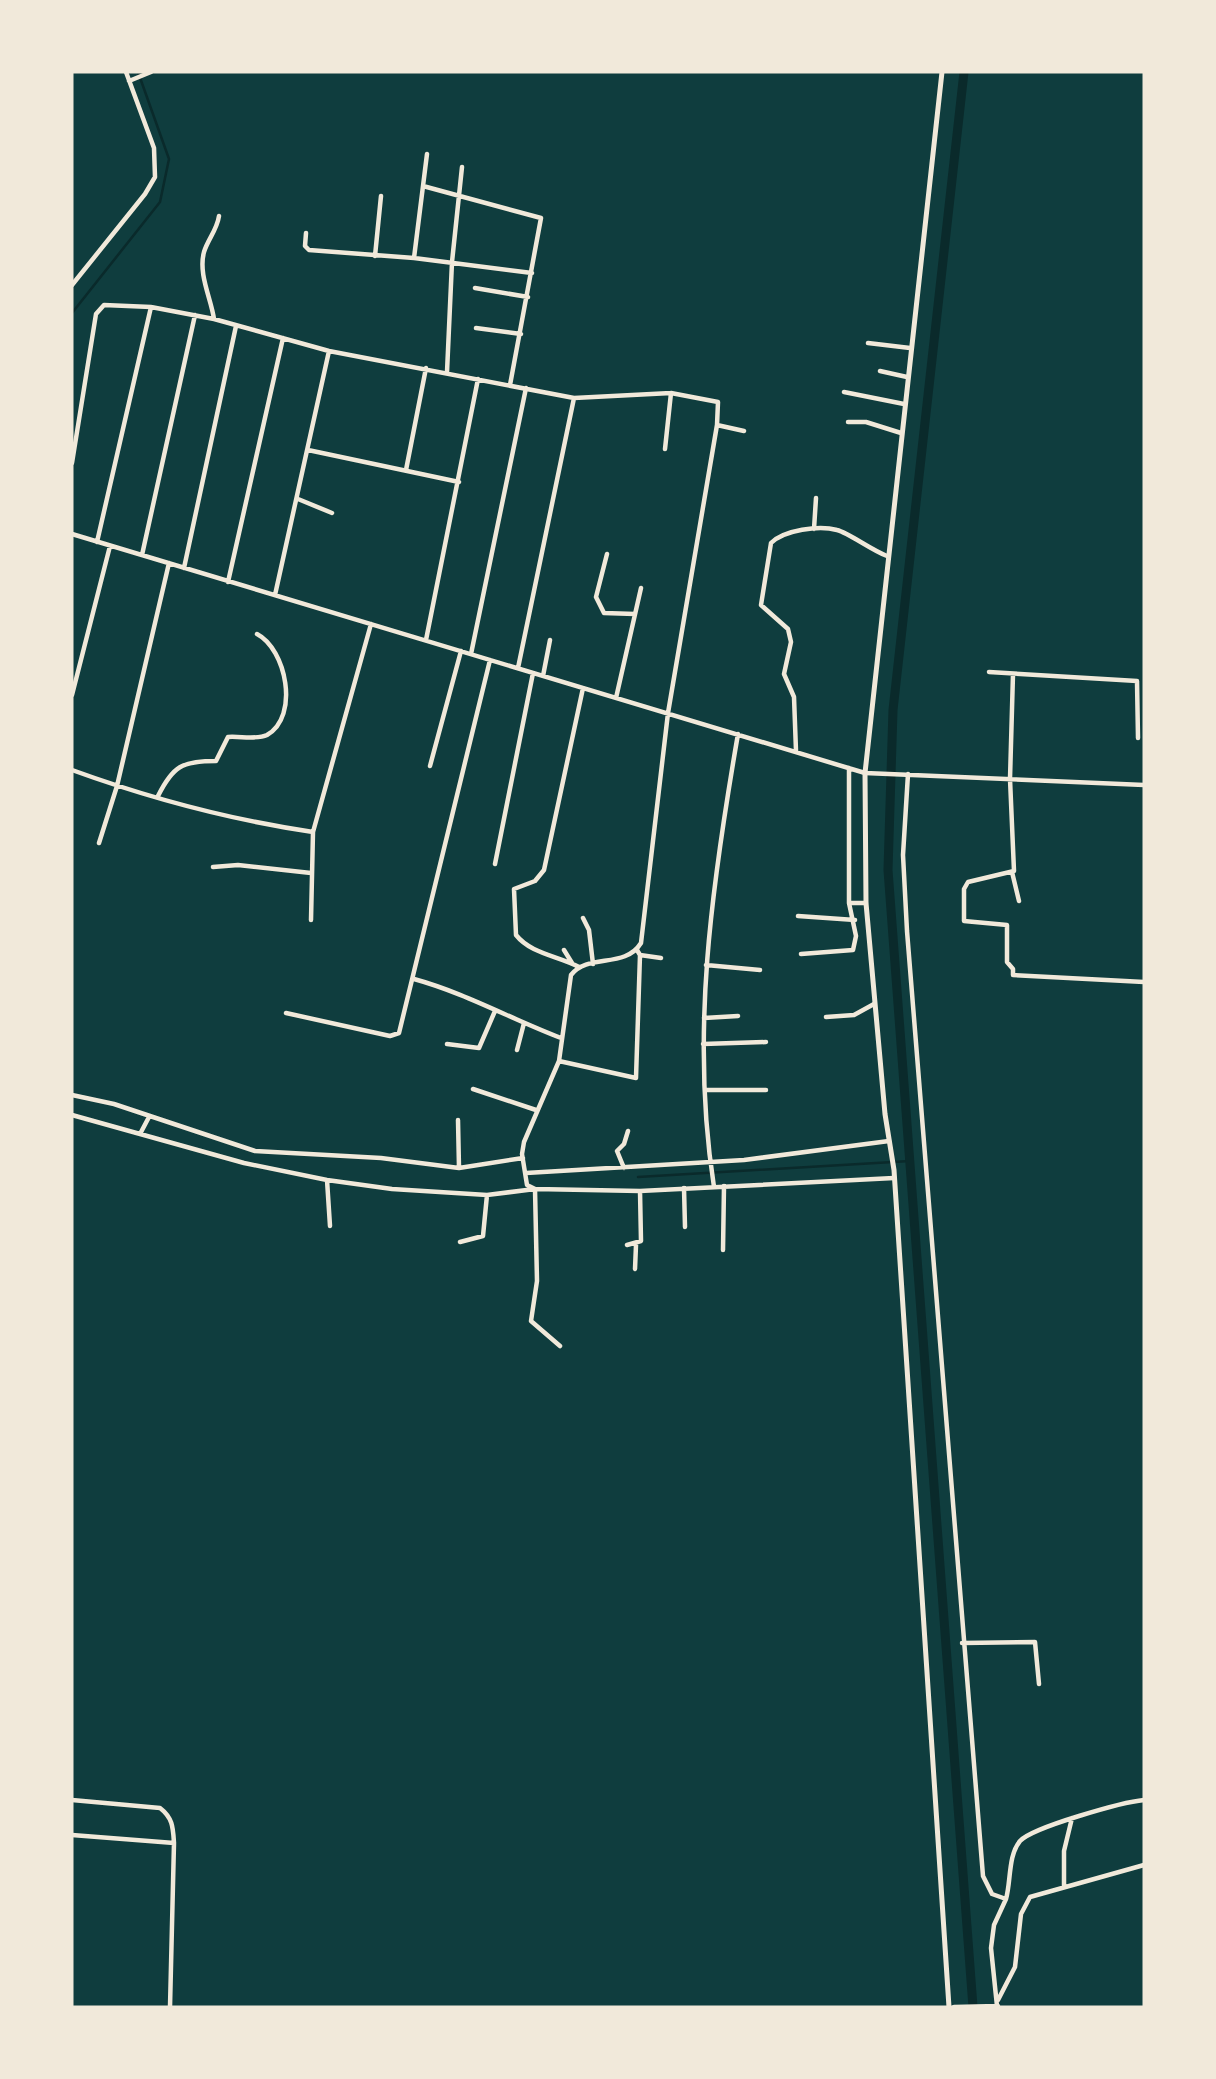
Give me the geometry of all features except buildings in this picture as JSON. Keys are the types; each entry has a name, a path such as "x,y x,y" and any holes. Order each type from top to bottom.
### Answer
{"street":[{"path":"72,285 145,194 155,177 154,148 143,110 126,72"},
{"path":"129,81 151,72"},
{"path":"942,72 865,773 866,903 874,1004 894,1170 953,2007 998,2004"},
{"path":"414,258 427,154"},
{"path":"447,372 452,262 462,167"},
{"path":"423,186 541,218 510,385"},
{"path":"375,256 381,196"},
{"path":"214,319 204,252 218,227 219,216"},
{"path":"306,233 305,246 309,250 414,258 532,273"},
{"path":"475,288 528,297"},
{"path":"72,463 96,314 104,305 151,307 195,315 329,351 574,398 671,393 718,402 717,425 668,713 638,953 636,1078 559,1061"},
{"path":"97,542 151,307"},
{"path":"142,555 173,401 195,315"},
{"path":"184,568 236,326"},
{"path":"476,328 520,334"},
{"path":"228,582 283,338"},
{"path":"868,342 910,348"},
{"path":"275,595 329,351"},
{"path":"406,470 426,368"},
{"path":"880,371 907,377"},
{"path":"426,640 478,379"},
{"path":"471,654 526,388"},
{"path":"844,392 904,404"},
{"path":"665,449 671,393"},
{"path":"518,668 574,398"},
{"path":"848,422 866,422 901,433"},
{"path":"717,425 744,431"},
{"path":"308,450 459,482"},
{"path":"814,529 817,498"},
{"path":"298,499 332,513"},
{"path":"796,751 794,697 784,674 790,642 788,629 761,605 771,543 776,538 814,529 837,530 865,547 887,556"},
{"path":"72,534 865,773 1144,785"},
{"path":"72,695 110,546"},
{"path":"607,554 596,597 604,613 635,614"},
{"path":"99,843 117,786 169,563"},
{"path":"616,698 641,588"},
{"path":"311,920 313,832 371,624"},
{"path":"158,796 176,767 216,761 228,737 265,736 277,727 285,708 285,681 272,646 257,634"},
{"path":"542,676 550,640"},
{"path":"430,766 461,651"},
{"path":"286,1013 395,1036 399,1033 490,660"},
{"path":"989,672 1137,681 1138,738"},
{"path":"495,864 533,673"},
{"path":"1013,674 1010,779 1012,873 1018,901"},
{"path":"583,688 544,870 535,881 514,888 516,935 534,950 579,967 638,953 661,958"},
{"path":"713,1184 703,1044 706,965 738,734"},
{"path":"801,954 853,950 855,920 849,903 849,768"},
{"path":"72,770 117,786 241,818 313,832"},
{"path":"905,775 903,855 907,931 962,1643 983,1876 992,1894 1006,1899"},
{"path":"213,867 238,865 312,873"},
{"path":"1012,873 974,879 965,885 964,896 965,923 1007,926 1007,962 1013,975 1144,982"},
{"path":"849,903 866,903"},
{"path":"797,916 855,920"},
{"path":"583,918 589,930 593,964"},
{"path":"564,950 573,964"},
{"path":"706,965 760,970"},
{"path":"535,1189 527,1185 523,1158 524,1142 559,1061 569,981 579,967"},
{"path":"414,978 451,989 495,1011 561,1038"},
{"path":"827,1017 854,1015 874,1004"},
{"path":"447,1044 479,1048 495,1011"},
{"path":"704,1018 738,1016"},
{"path":"517,1050 524,1023"},
{"path":"703,1044 766,1042"},
{"path":"473,1089 536,1110"},
{"path":"706,1090 766,1090"},
{"path":"72,1095 114,1104 255,1151 381,1157 459,1168 523,1158"},
{"path":"72,1115 244,1163 327,1180 392,1189 487,1195 535,1189 640,1191 713,1184 724,1186 894,1178"},
{"path":"140,1134 149,1117"},
{"path":"458,1120 459,1168"},
{"path":"624,1168 617,1151 624,1144 628,1131"},
{"path":"526,1175 712,1165 889,1141"},
{"path":"327,1180 330,1226"},
{"path":"723,1250 724,1186"},
{"path":"684,1188 685,1227"},
{"path":"535,1189 537,1281 531,1321 560,1346"},
{"path":"627,1245 636,1245 641,1241 640,1191"},
{"path":"460,1242 483,1236 487,1195"},
{"path":"635,1269 636,1245"},
{"path":"962,1643 1035,1642 1038,1684"},
{"path":"72,1800 160,1808 168,1814 173,1824 170,2007"},
{"path":"998,2004 990,1948 994,1926 1006,1899 1013,1854 1019,1842 1072,1818 1144,1800"},
{"path":"1064,1886 1065,1852 1072,1818"},
{"path":"72,1835 174,1843"},
{"path":"998,2004 1015,1967 1023,1905 1030,1897 1144,1865"}],"waterway":[{"path":"72,313 160,202 169,159 138,72"},
{"path":"964,72 893,710 888,870 973,2007"},
{"path":"638,1177 910,1161"}]}
